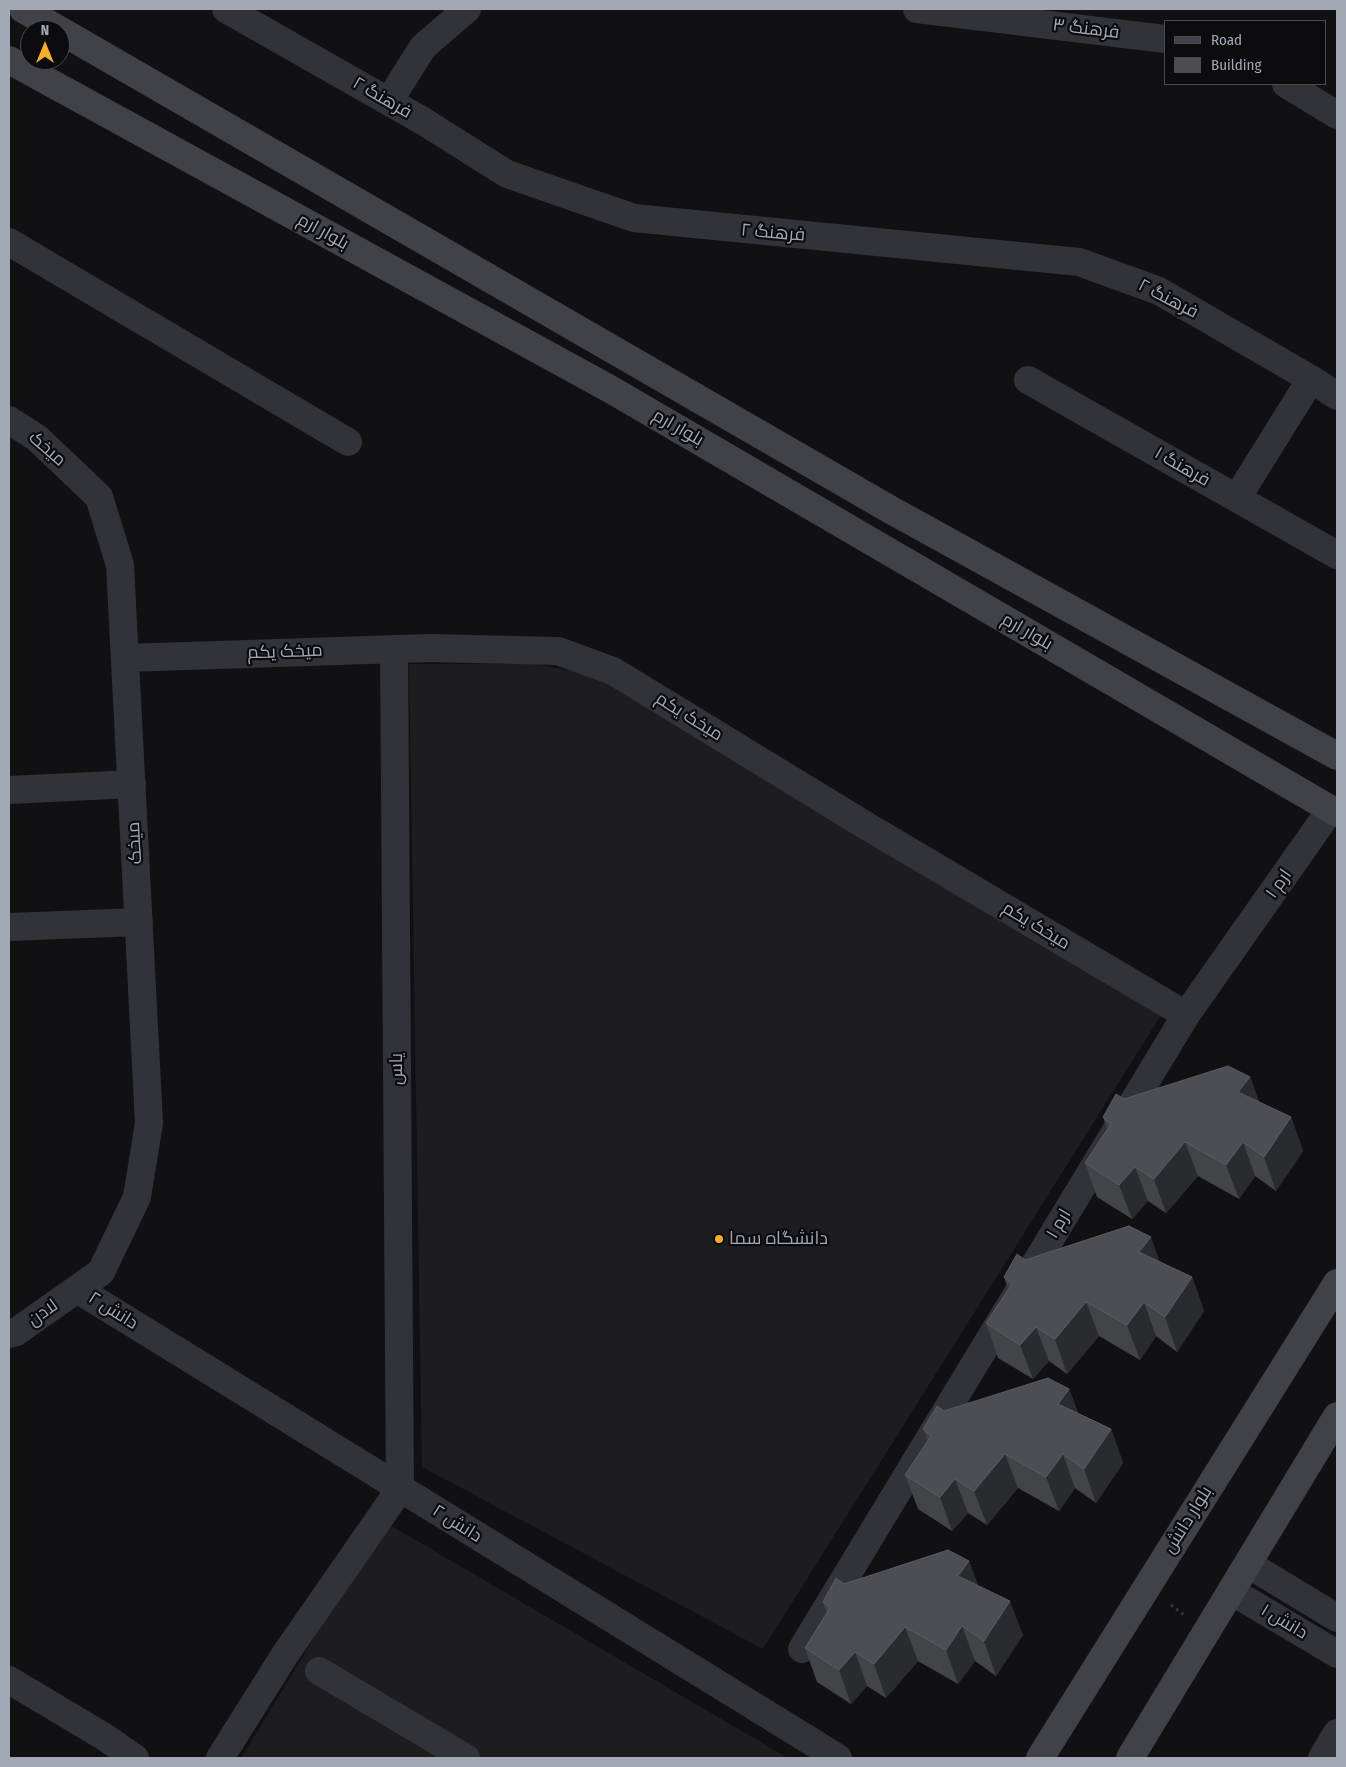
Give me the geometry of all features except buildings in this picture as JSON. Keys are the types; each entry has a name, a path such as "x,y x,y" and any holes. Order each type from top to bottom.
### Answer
{"street":[{"name":"بلوار ارم","path":"23,9 891,510 1337,756"},
{"name":"فرهنگ ۲","path":"226,9 388,101 507,174 634,218 1079,262 1159,291 1337,396"},
{"path":"388,101 423,47 467,9"},
{"name":"فرهنگ ۳","path":"932,10 1164,39"},
{"name":"بلوار ارم","path":"9,60 610,389 1334,811"},
{"path":"1288,85 1337,115"},
{"path":"340,241 357,201"},
{"path":"9,242 348,442"},
{"path":"1237,498 1311,379"},
{"name":"فرهنگ ۱","path":"1028,380 1337,555"},
{"name":"میخک","path":"9,420 38,438 99,497 120,565 149,1123 133,1206 101,1272 77,1289"},
{"name":"میخک یکم","path":"126,658 394,648 558,651 613,671 865,825 1186,1015"},
{"name":"یاس","path":"394,648 400,1489"},
{"path":"9,790 132,784"},
{"name":"ارم ۱","path":"802,1648 1186,1015 1334,811"},
{"path":"9,927 139,922"},
{"name":"بلوار دانش","path":"1040,1758 1337,1283"},
{"name":"دانش ۲","path":"77,1289 838,1758"},
{"name":"لادن","path":"9,1334 16,1332 77,1289"},
{"path":"1130,1758 1337,1416"},
{"path":"220,1758 286,1652 400,1489"},
{"name":"دانش ۱","path":"1248,1564 1337,1618"},
{"name":"دانش ۱","path":"1231,1591 1337,1654"},
{"path":"319,1671 466,1758"},
{"path":"9,1680 103,1736 135,1758"},
{"path":"1322,1758 1337,1733"}],"path":[{"path":"1146,1587 1207,1632"}],"shaded area":[{"name":"دانشگاه سما","path":"409,664 533,664 589,674 638,700 1163,1012 763,1649 422,1467"},
{"path":"385,1522 788,1758 241,1758"}],"place":[{"name":"دانشگاه سما","path":"719,1239"}]}
